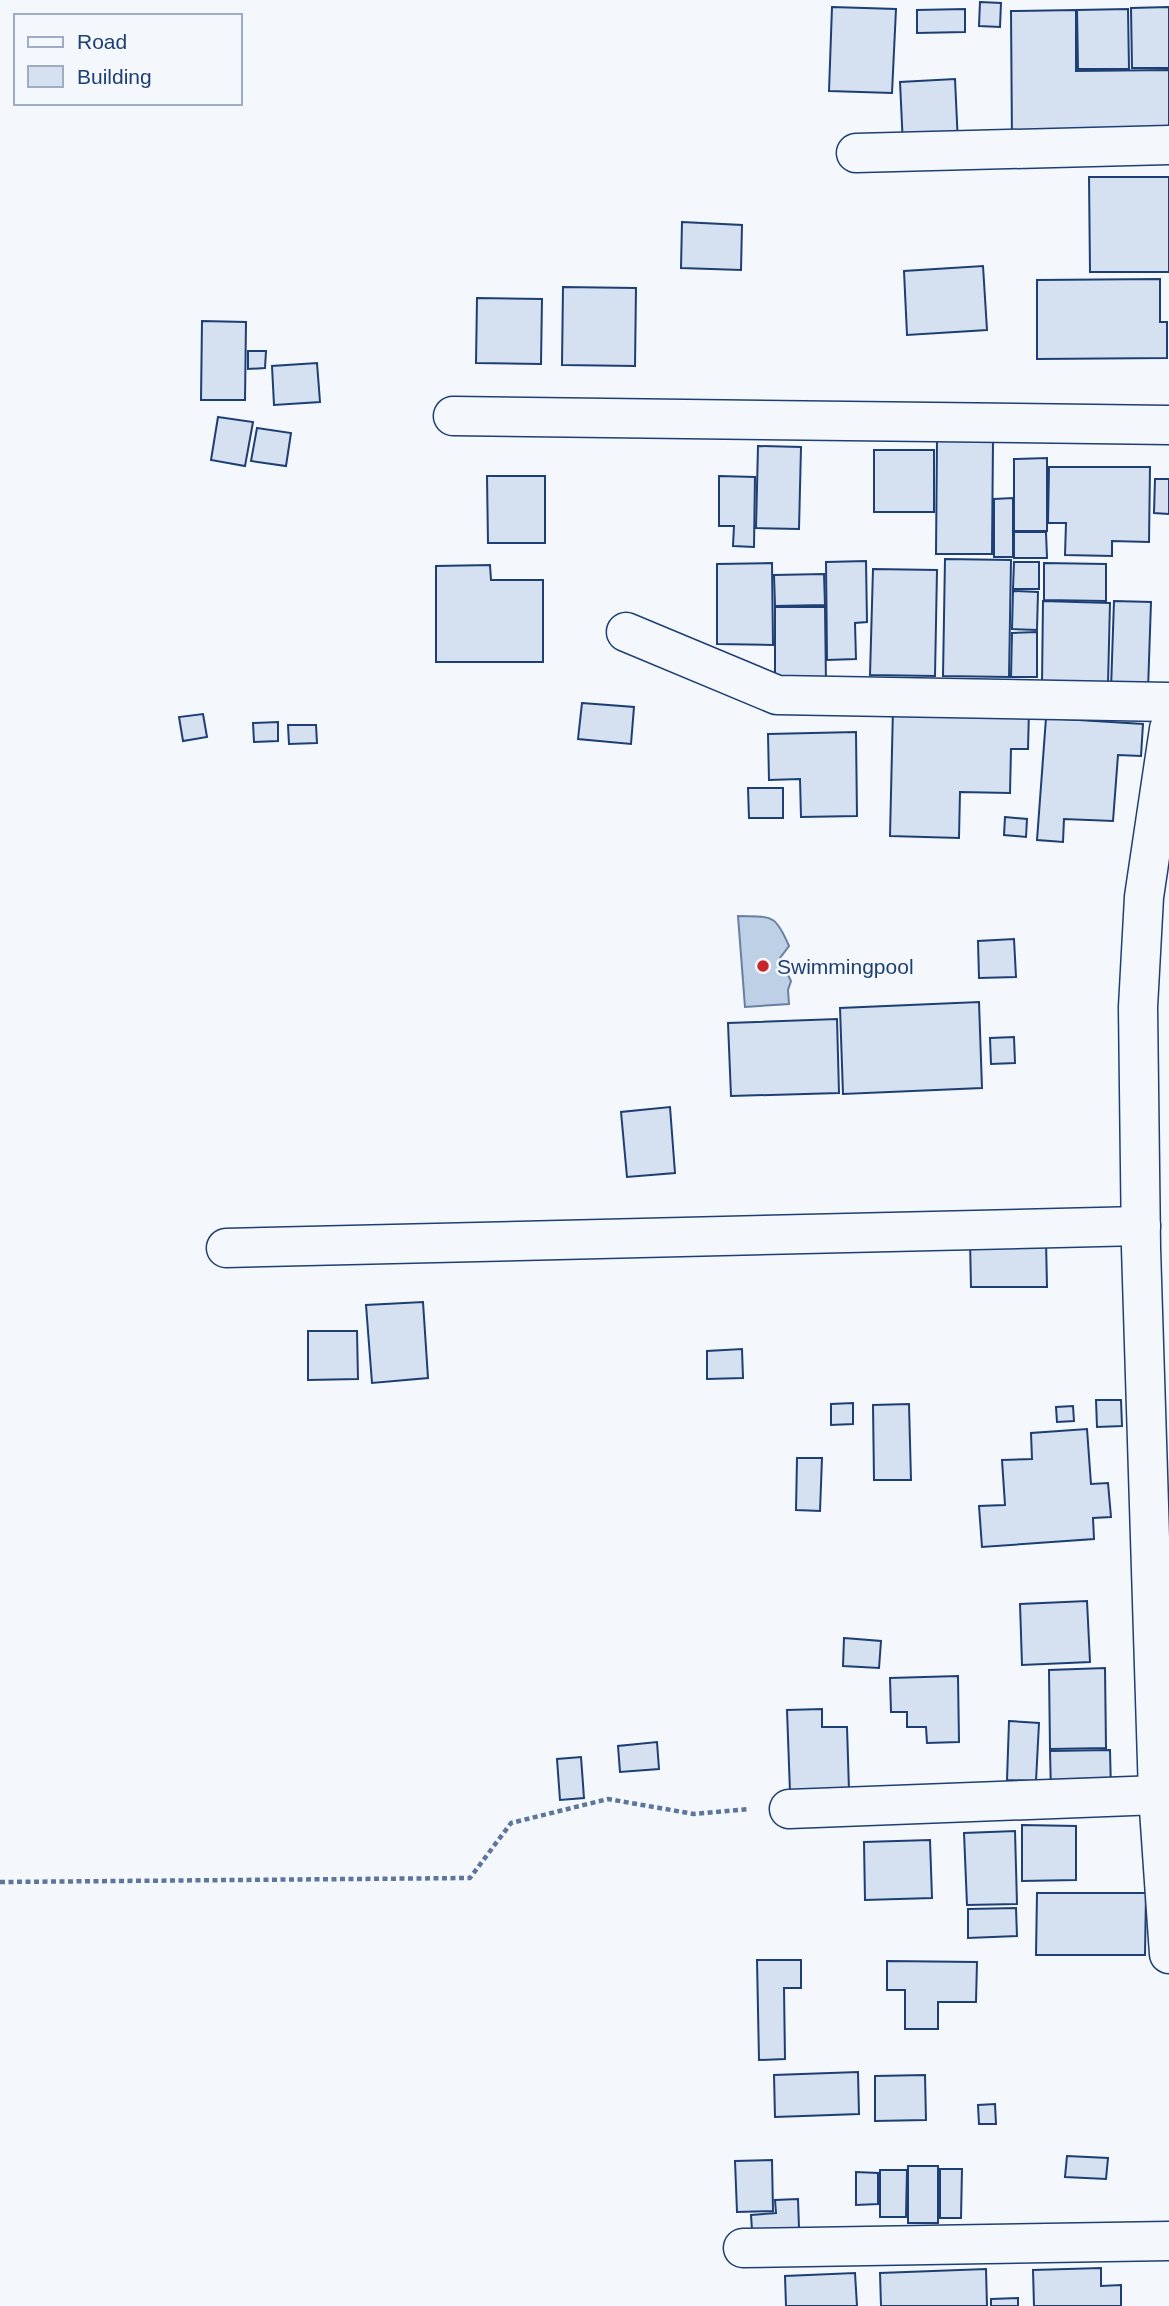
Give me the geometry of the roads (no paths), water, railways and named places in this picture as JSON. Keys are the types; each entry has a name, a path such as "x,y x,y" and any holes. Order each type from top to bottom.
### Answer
{"street":[{"path":"856,153 1169,145"},
{"path":"453,416 1169,425"},
{"path":"626,632 777,695 1169,702"},
{"path":"1168,741 1157,899 1138,1007 1154,1128 1141,1226 1158,1794 1166,1852 1169,1954"},
{"path":"226,1248 1141,1226"},
{"path":"789,1809 1158,1794"},
{"path":"743,2248 1169,2241"}],"water":[{"name":"Swimmingpool","path":"738,916 765,917 776,922 780,928 789,946 780,958 791,981 788,990 789,1004 745,1007"}],"place":[{"name":"Swimmingpool","path":"763,966"}]}
